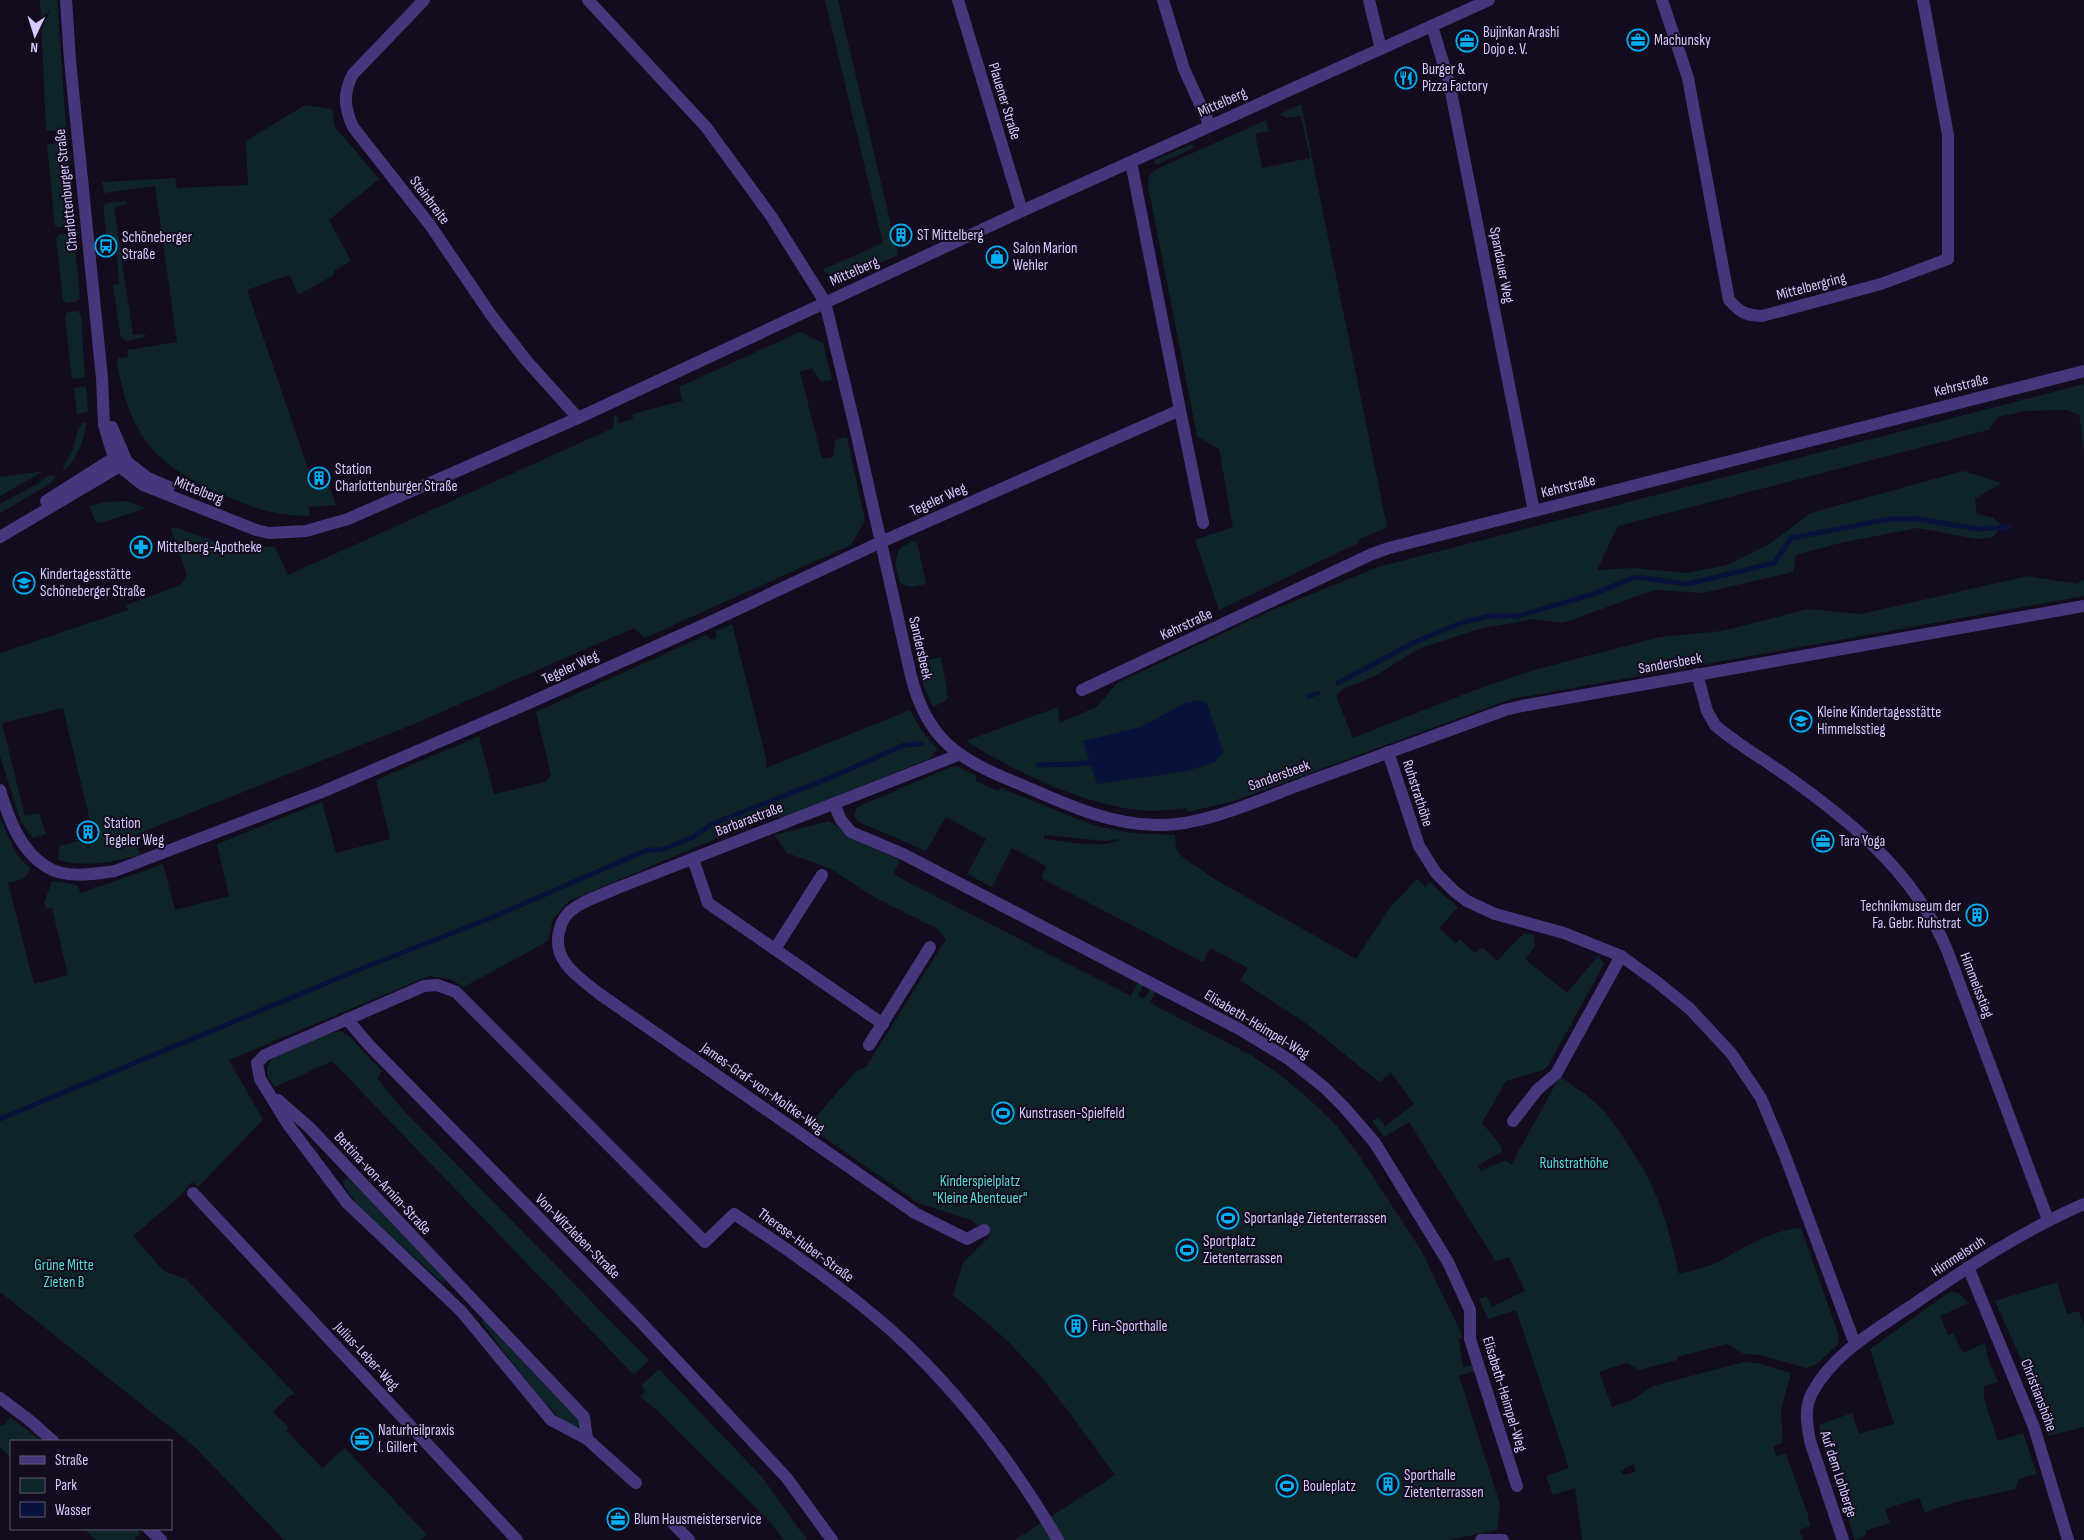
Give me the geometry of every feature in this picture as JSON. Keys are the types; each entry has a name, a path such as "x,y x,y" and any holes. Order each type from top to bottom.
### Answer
{"street":[{"name":"Charlottenburger Straße","path":"66,0 70,60 102,378 120,460"},
{"name":"Steinbreite","path":"424,0 353,74 346,87 344,102 346,113 353,128 430,225 491,315 526,360 578,418"},
{"path":"588,0 706,127 771,216 825,302"},
{"name":"Plauener Straße","path":"958,0 1022,211"},
{"path":"1163,0 1184,70 1210,126"},
{"path":"1369,0 1381,49"},
{"name":"Mittelberg","path":"120,460 143,485 256,530 283,533 314,530 348,519 578,418 1022,211 1489,0"},
{"name":"Mittelbergring","path":"1662,0 1688,78 1729,300 1740,312 1762,316 1881,284 1948,259 1948,135 1923,0"},
{"name":"Spandauer Weg","path":"1432,26 1449,82 1534,511"},
{"path":"1131,162 1203,522"},
{"name":"Sandersbeek","path":"825,302 916,696 923,713 935,733 958,755 1002,777 1082,810 1124,822 1159,826 1191,821 1238,807 1505,710 2084,606"},
{"name":"Kehrstraße","path":"1082,690 1372,554 2084,371"},
{"name":"Tegeler Weg","path":"0,790 17,835 32,854 47,868 66,873 89,875 115,871 322,792 503,714 708,623 881,542 1180,410"},
{"path":"0,528 120,460"},
{"path":"0,537 120,460"},
{"name":"Himmelsstieg","path":"1697,674 1707,712 1715,725 1820,800 1858,831 1897,870 1927,909 1946,950 2048,1220"},
{"name":"Ruhstrathöhe","path":"1388,752 1418,846 1432,868 1454,892 1467,901 1495,914 1564,932 1621,956 1690,1009 1731,1053 1761,1098 1784,1153 1855,1344"},
{"name":"Barbarastraße","path":"560,926 564,918 576,906 615,889 958,755"},
{"name":"Elisabeth-Heimpel-Weg","path":"834,804 841,820 852,832 911,858 1241,1030 1290,1060 1325,1088 1375,1143 1448,1262 1470,1310 1470,1339 1517,1486"},
{"path":"693,859 708,903 882,1024"},
{"path":"775,949 822,875"},
{"name":"James-Graf-von-Moltke-Weg","path":"560,926 559,956 572,971 601,995 916,1213 967,1239 984,1230"},
{"path":"870,1045 930,947"},
{"path":"1512,1120 1538,1090 1556,1074 1621,956"},
{"name":"Therese-Huber-Straße","path":"347,1019 419,988 437,985 456,992 705,1242 734,1214 842,1290 892,1332 939,1378 987,1433 1042,1513 1058,1540"},
{"name":"Bettina-von-Arnim-Straße","path":"347,1019 265,1055 258,1063 257,1070 266,1090 289,1126 347,1203 461,1311 551,1420 587,1439 636,1483"},
{"name":"Von-Witzleben-Straße","path":"347,1019 369,1045 638,1319 786,1477 832,1540"},
{"name":"Bettina-von-Arnim-Straße","path":"266,1090 308,1127 584,1418 587,1439"},
{"name":"Julius-Leber-Weg","path":"193,1193 517,1540"},
{"name":"Himmelsruh","path":"1855,1344 1968,1267 2048,1220 2084,1204"},
{"name":"Christianshöhe","path":"1968,1267 2034,1427 2068,1540"},
{"path":"461,1311 473,1302"},
{"name":"Auf dem Lohberge","path":"1843,1540 1810,1441 1807,1411 1811,1395 1822,1377 1855,1344"},
{"path":"0,1398 52,1440"},
{"path":"670,1520 689,1540"},
{"path":"150,1530 161,1540"},
{"path":"1481,1540 1503,1540"}],"green space":[{"path":"40,0 57,0 66,126 56,131 46,129"},
{"path":"825,0 838,0 898,255 842,279 834,278 822,270 883,243"},
{"path":"1301,104 1387,527 1219,610 1195,540 1233,527 1219,449 1197,436 1148,186 1149,176 1157,169 1266,120 1269,131 1255,134 1262,168 1310,158 1301,116 1287,118 1280,114"},
{"path":"305,105 332,109 335,127 379,179 329,220 351,261 334,271 334,275 298,295 290,275 247,290 315,489 329,485 336,505 309,507 309,516 287,515 258,508 204,486 165,462 139,430 122,388 117,361 119,358 128,357 127,350 177,342 155,186 104,193 102,182 175,178 177,188 248,185 246,141"},
{"path":"67,141 74,221 68,226 60,227 55,226 47,145"},
{"path":"1192,144 1194,148 1156,165 1154,160"},
{"path":"126,201 127,205 114,207 133,335 145,334 145,337 127,341 121,338 113,285 119,284 117,251 108,245 103,206 106,203"},
{"path":"60,234 71,234 74,236 80,298 75,302 67,303 63,300 56,239"},
{"path":"77,311 81,315 85,377 72,379 65,317 67,312"},
{"path":"800,332 823,343 832,380 821,382 812,368 800,372 822,459 833,457 835,440 847,437 865,520 851,545 645,638 634,628 414,724 133,836 140,855 119,860 79,864 58,860 59,846 94,837 63,708 2,723 25,816 39,813 46,834 33,838 21,822 0,756 0,653 128,610 126,605 181,585 187,576 171,529 175,527 240,551 253,546 275,547 288,575 613,428 614,416 617,415 619,423 633,419 632,414 682,401 679,387"},
{"path":"2084,384 2084,451 2079,415 2067,410 2026,411 1998,417 1988,430 1618,526 1597,570 1634,568 1687,573 1727,565 1771,543 1811,513 1963,471 2002,483 1975,499 1977,514 1993,518 2003,526 1993,537 1978,539 1917,528 1840,543 1796,555 1793,572 1703,593 1654,590 1563,623 1533,619 1479,629 1418,649 1377,675 1343,689 1336,696 1353,738 1475,690 1534,670 1660,637 1722,631 1808,609 1861,614 2028,576 2077,584 2084,580 2084,596 1511,699 1234,801 1188,812 1186,808 1148,811 1125,808 1077,796 1030,776 966,741 1058,707 1060,723 1098,706 1117,683 1277,608 1378,567"},
{"path":"86,386 88,412 77,414 74,388"},
{"path":"83,423 87,423 80,448 64,470 63,467 73,449 78,429"},
{"path":"44,471 0,496 0,477"},
{"path":"49,475 57,477 43,488 0,513 0,504 39,483"},
{"path":"126,501 146,508 101,523 96,522 89,506 107,502"},
{"path":"912,541 917,542 926,584 910,587 900,583 895,563 899,549"},
{"name":"Grüne Mitte Zieten B","path":"732,624 766,758 766,768 910,710 922,731 937,749 931,758 788,816 762,819 569,901 553,919 548,941 464,987 450,979 429,976 229,1060 263,1120 198,1187 192,1182 180,1196 133,1236 164,1271 186,1279 295,1394 289,1396 273,1412 289,1428 286,1430 322,1468 345,1448 427,1535 421,1540 284,1540 194,1446 0,1292 0,818 17,855 31,869 23,879 8,883 34,984 68,975 52,908 47,909 44,903 52,881 77,885 81,893 163,864 175,910 229,896 217,844 322,802 336,853 390,839 376,780 479,736 494,794 545,782 551,775 536,712 706,635 712,640 716,638 716,631"},
{"path":"941,657 948,697 945,701 933,707 923,685 918,662"},
{"path":"957,766 976,776 976,781 998,791 1001,788 1101,827 1132,833 1175,835 1176,849 1180,855 1216,880 1356,959 1392,905 1417,879 1425,887 1430,882 1458,907 1439,928 1456,943 1460,939 1475,953 1482,947 1497,961 1524,933 1534,935 1535,946 1525,959 1567,993 1598,956 1604,964 1548,1066 1543,1070 1506,1081 1482,1123 1501,1146 1502,1152 1478,1165 1482,1173 1483,1170 1506,1160 1511,1165 1560,1076 1601,1108 1616,1126 1636,1157 1660,1204 1679,1274 1716,1263 1778,1232 1801,1228 1839,1336 1838,1344 1817,1364 1806,1368 1759,1355 1744,1354 1727,1344 1677,1357 1677,1360 1639,1370 1627,1363 1599,1372 1612,1407 1630,1401 1653,1386 1744,1362 1757,1363 1791,1373 1781,1410 1783,1443 1773,1446 1776,1456 1786,1454 1808,1515 1810,1526 1799,1530 1803,1540 1582,1540 1575,1488 1553,1495 1546,1476 1569,1468 1516,1310 1488,1319 1479,1299 1486,1296 1492,1307 1525,1291 1509,1257 1496,1262 1409,1122 1384,1137 1372,1121 1378,1117 1385,1126 1414,1104 1391,1073 1379,1082 1307,1024 1240,980 1248,968 1210,948 1203,962 1189,955 1041,878 1046,866 1012,848 992,887 967,874 986,839 946,817 926,851 861,823 854,817 857,807","holes":["1044,835 1105,841 1121,839 1106,844 1084,844 1044,839","1634,1464 1635,1472 1623,1475 1620,1471"]},
{"name":"Sportplatz Zietenterrassen","path":"829,821 859,842 900,860 893,874 904,880 1131,996 1138,982 1144,985 1138,996 1144,999 1151,988 1156,991 1150,1003 1251,1055 1283,1077 1338,1127 1421,1250 1463,1337 1459,1339 1463,1367 1472,1365 1474,1371 1459,1376 1500,1504 1497,1530 1449,1540 1015,1540 1115,1475 1031,1365 1002,1336 953,1295 963,1263 990,1236 971,1220 918,1203 808,1126 855,1072 866,1067 946,939 936,928 876,898 829,868 787,853 774,835"},
{"path":"341,1031 350,1037 382,1071 377,1078 403,1110 649,1360 634,1375 332,1061 275,1087 269,1079 267,1072 271,1060 275,1056 328,1034"},
{"path":"347,1178 352,1179 447,1280 443,1283 362,1211 344,1186 344,1181"},
{"path":"2057,1282 2067,1314 2079,1311 2084,1325 2084,1427 2048,1436 2023,1364 1995,1301"},
{"path":"1948,1293 1959,1293 1969,1303 1940,1316 1948,1335 1953,1333 1963,1353 1985,1343 1988,1359 1998,1382 1984,1386 1984,1399 1998,1441 2023,1433 2037,1474 2019,1479 2015,1489 1958,1502 1925,1513 1919,1498 1885,1509 1890,1523 1866,1531 1866,1535 1855,1540 1821,1439 1819,1425 1852,1413 1859,1434 1894,1424 1870,1349"},
{"path":"485,1319 580,1420 580,1424 576,1428 567,1424 555,1414 542,1399 481,1321"},
{"path":"659,1369 762,1477 807,1540 784,1540 770,1522 650,1404 640,1397 646,1391 641,1386"},
{"path":"10,1417 40,1440 10,1440 10,1457 0,1447 0,1424 3,1426"},
{"path":"85,1530 137,1530 140,1533 134,1540 96,1540"}],"water":[{"path":"1199,700 1207,703 1223,752 1215,762 1187,771 1097,784 1083,741 1141,727 1185,703"}],"waterway":[{"path":"1338,683 1415,642 1461,623 1489,616 1518,616 1593,594 1636,577 1688,584 1774,563 1791,538 1890,519 1919,519 1978,529 2010,527"},
{"path":"1309,696 1318,693"},
{"path":"0,1119 353,972 493,917 647,850 662,850 693,837 712,824 832,777 904,745 922,744"},
{"path":"1038,765 1095,762"}],"place":[{"name":"Machunsky","path":"1638,40"},
{"name":"Bujinkan Arashi Dojo e. V.","path":"1467,41"},
{"name":"Burger & Pizza Factory","path":"1406,78"},
{"name":"ST Mittelberg","path":"901,235"},
{"name":"Schöneberger Straße","path":"106,246"},
{"name":"Salon Marion Wehler","path":"997,257"},
{"name":"Station Charlottenburger Straße","path":"319,478"},
{"name":"Mittelberg-Apotheke","path":"141,547"},
{"name":"Kindertagesstätte Schöneberger Straße","path":"24,583"},
{"name":"Kleine Kindertagesstätte Himmelsstieg","path":"1801,721"},
{"name":"Station Tegeler Weg","path":"88,832"},
{"name":"Tara Yoga","path":"1823,841"},
{"name":"Technikmuseum der Fa. Gebr. Ruhstrat","path":"1977,915"},
{"name":"Kunstrasen-Spielfeld","path":"1003,1113"},
{"name":"Sportanlage Zietenterrassen","path":"1228,1218"},
{"name":"Sportplatz Zietenterrassen","path":"1187,1250"},
{"name":"Fun-Sporthalle","path":"1076,1326"},
{"name":"Naturheilpraxis I. Gillert","path":"362,1439"},
{"name":"Sporthalle Zietenterrassen","path":"1388,1484"},
{"name":"Bouleplatz","path":"1287,1486"},
{"name":"Blum Hausmeisterservice","path":"618,1519"}],"park label":[{"name":"Kinderspielplatz \"Kleine Abenteuer\"","path":"980,1190"}]}
